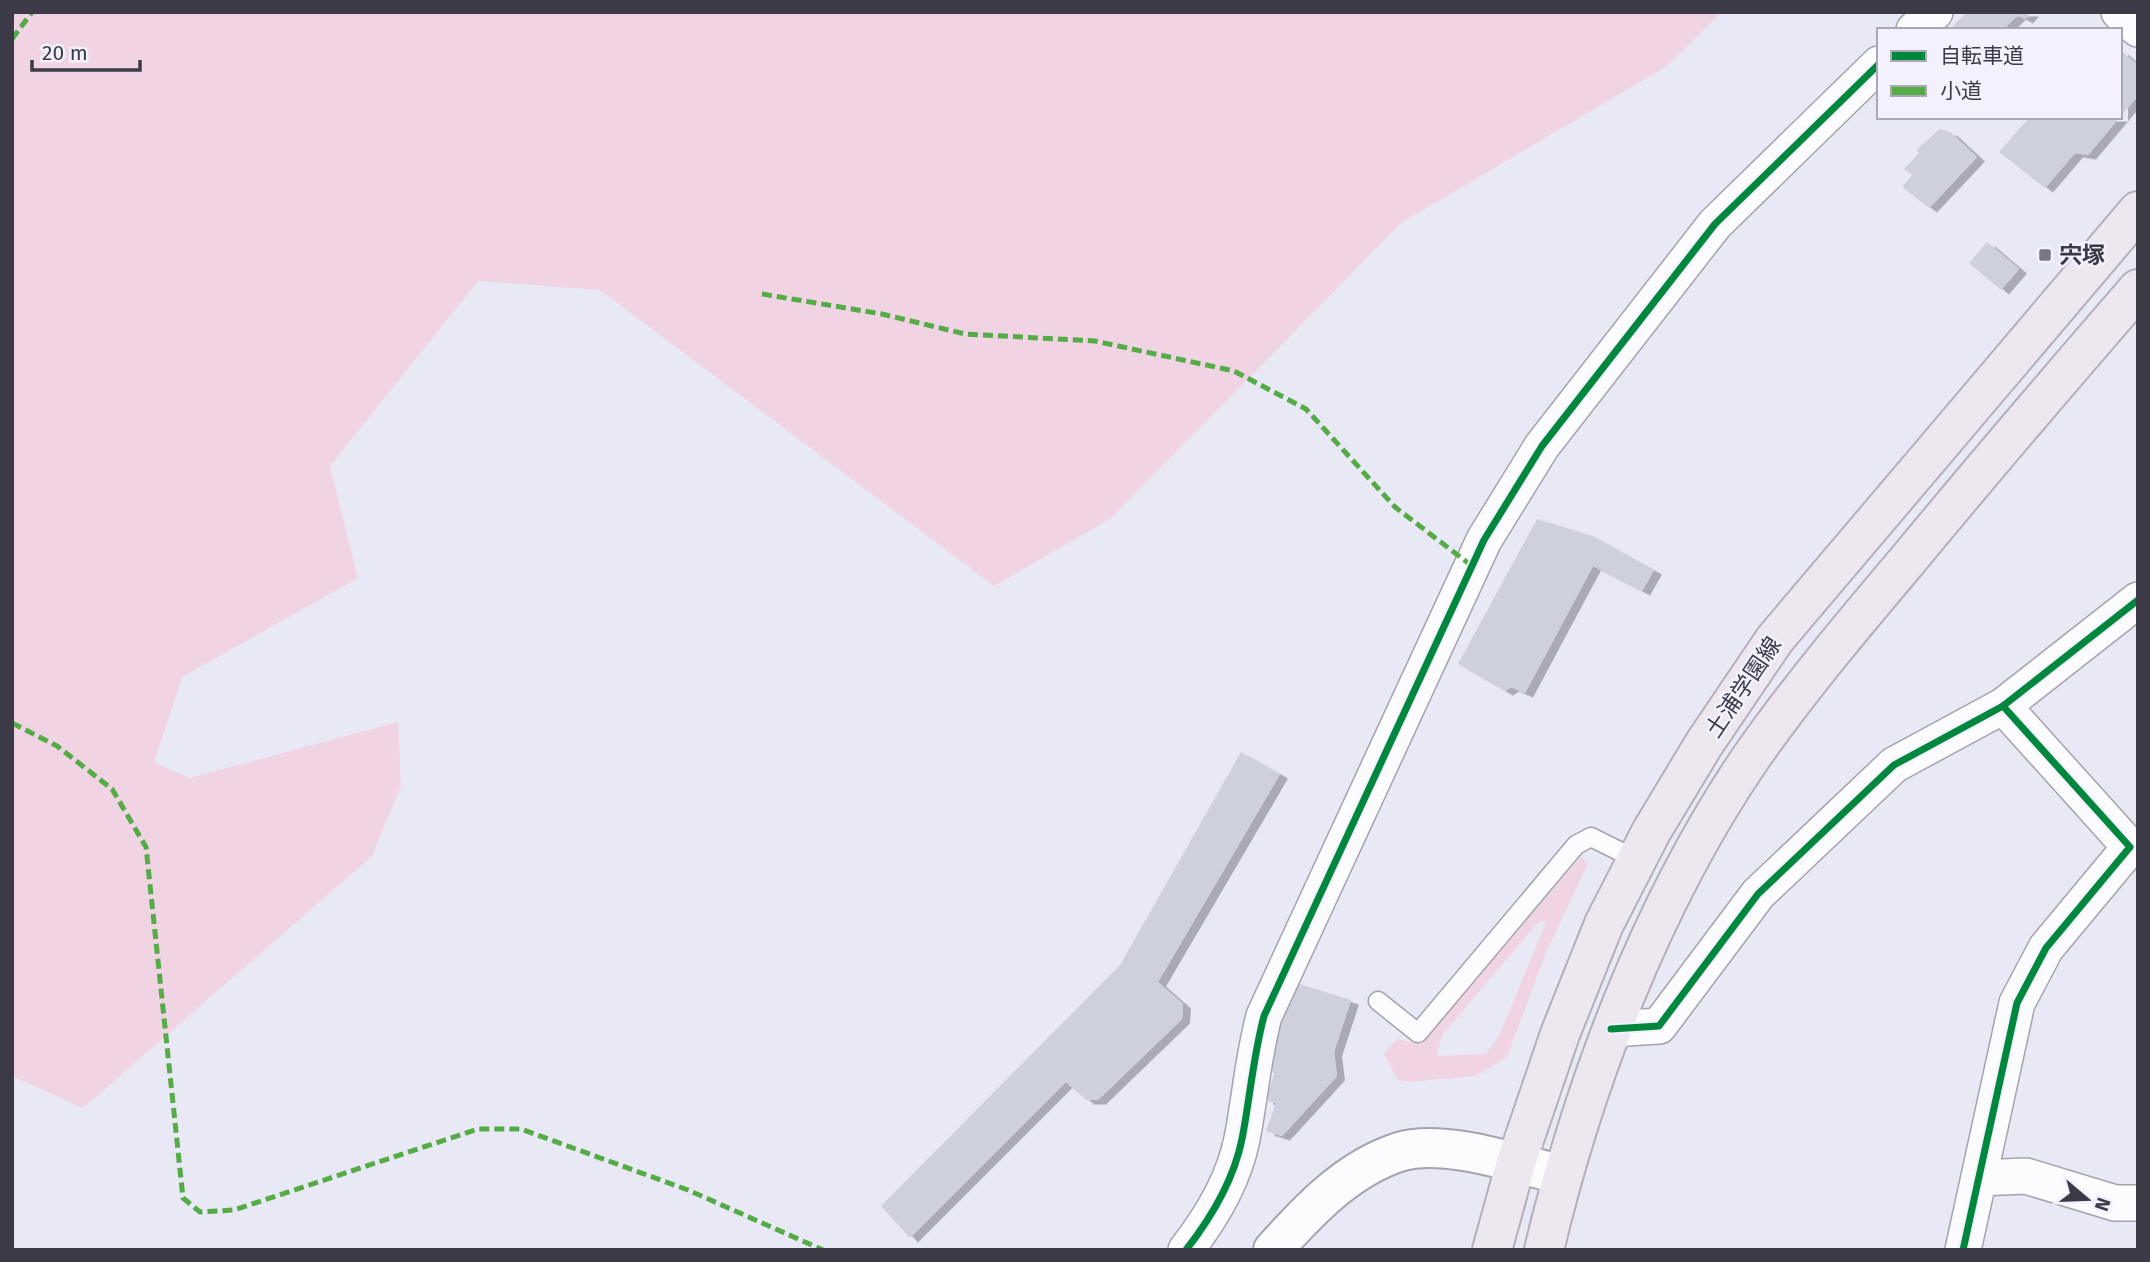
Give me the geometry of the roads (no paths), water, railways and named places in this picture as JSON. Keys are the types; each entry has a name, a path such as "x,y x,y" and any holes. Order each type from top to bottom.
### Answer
{"main road":[{"name":"土浦学園線","path":"1492,1250 1516,1163 1560,1034 1604,924 1637,860 1704,744 1775,639 2138,211"},
{"name":"土浦学園線","path":"1544,1250 1562,1175 1611,1029 1697,848 1749,761 1819,666 2017,428 2138,289"}],"street":[{"path":"1916,28 1935,12"},
{"path":"2119,12 2138,29"},
{"path":"1186,1250 1213,1212 1241,1142 1255,1047 1269,1005 1484,540 1542,446 1715,224 1877,66"},
{"path":"1611,1029 1658,1027 1758,894 1894,765 2003,706 2138,600"},
{"path":"1964,1250 2017,1003 2046,948 2130,847 2003,706"},
{"path":"1273,1250 1307,1213 1348,1177 1400,1152 1436,1150 1516,1163 1562,1175"},
{"path":"1979,1178 2026,1176 2115,1203 2138,1203"}],"lane":[{"path":"1378,1001 1418,1033 1576,845 1591,837 1637,860"}],"place":[{"name":"宍塚","path":"2045,255"}]}
